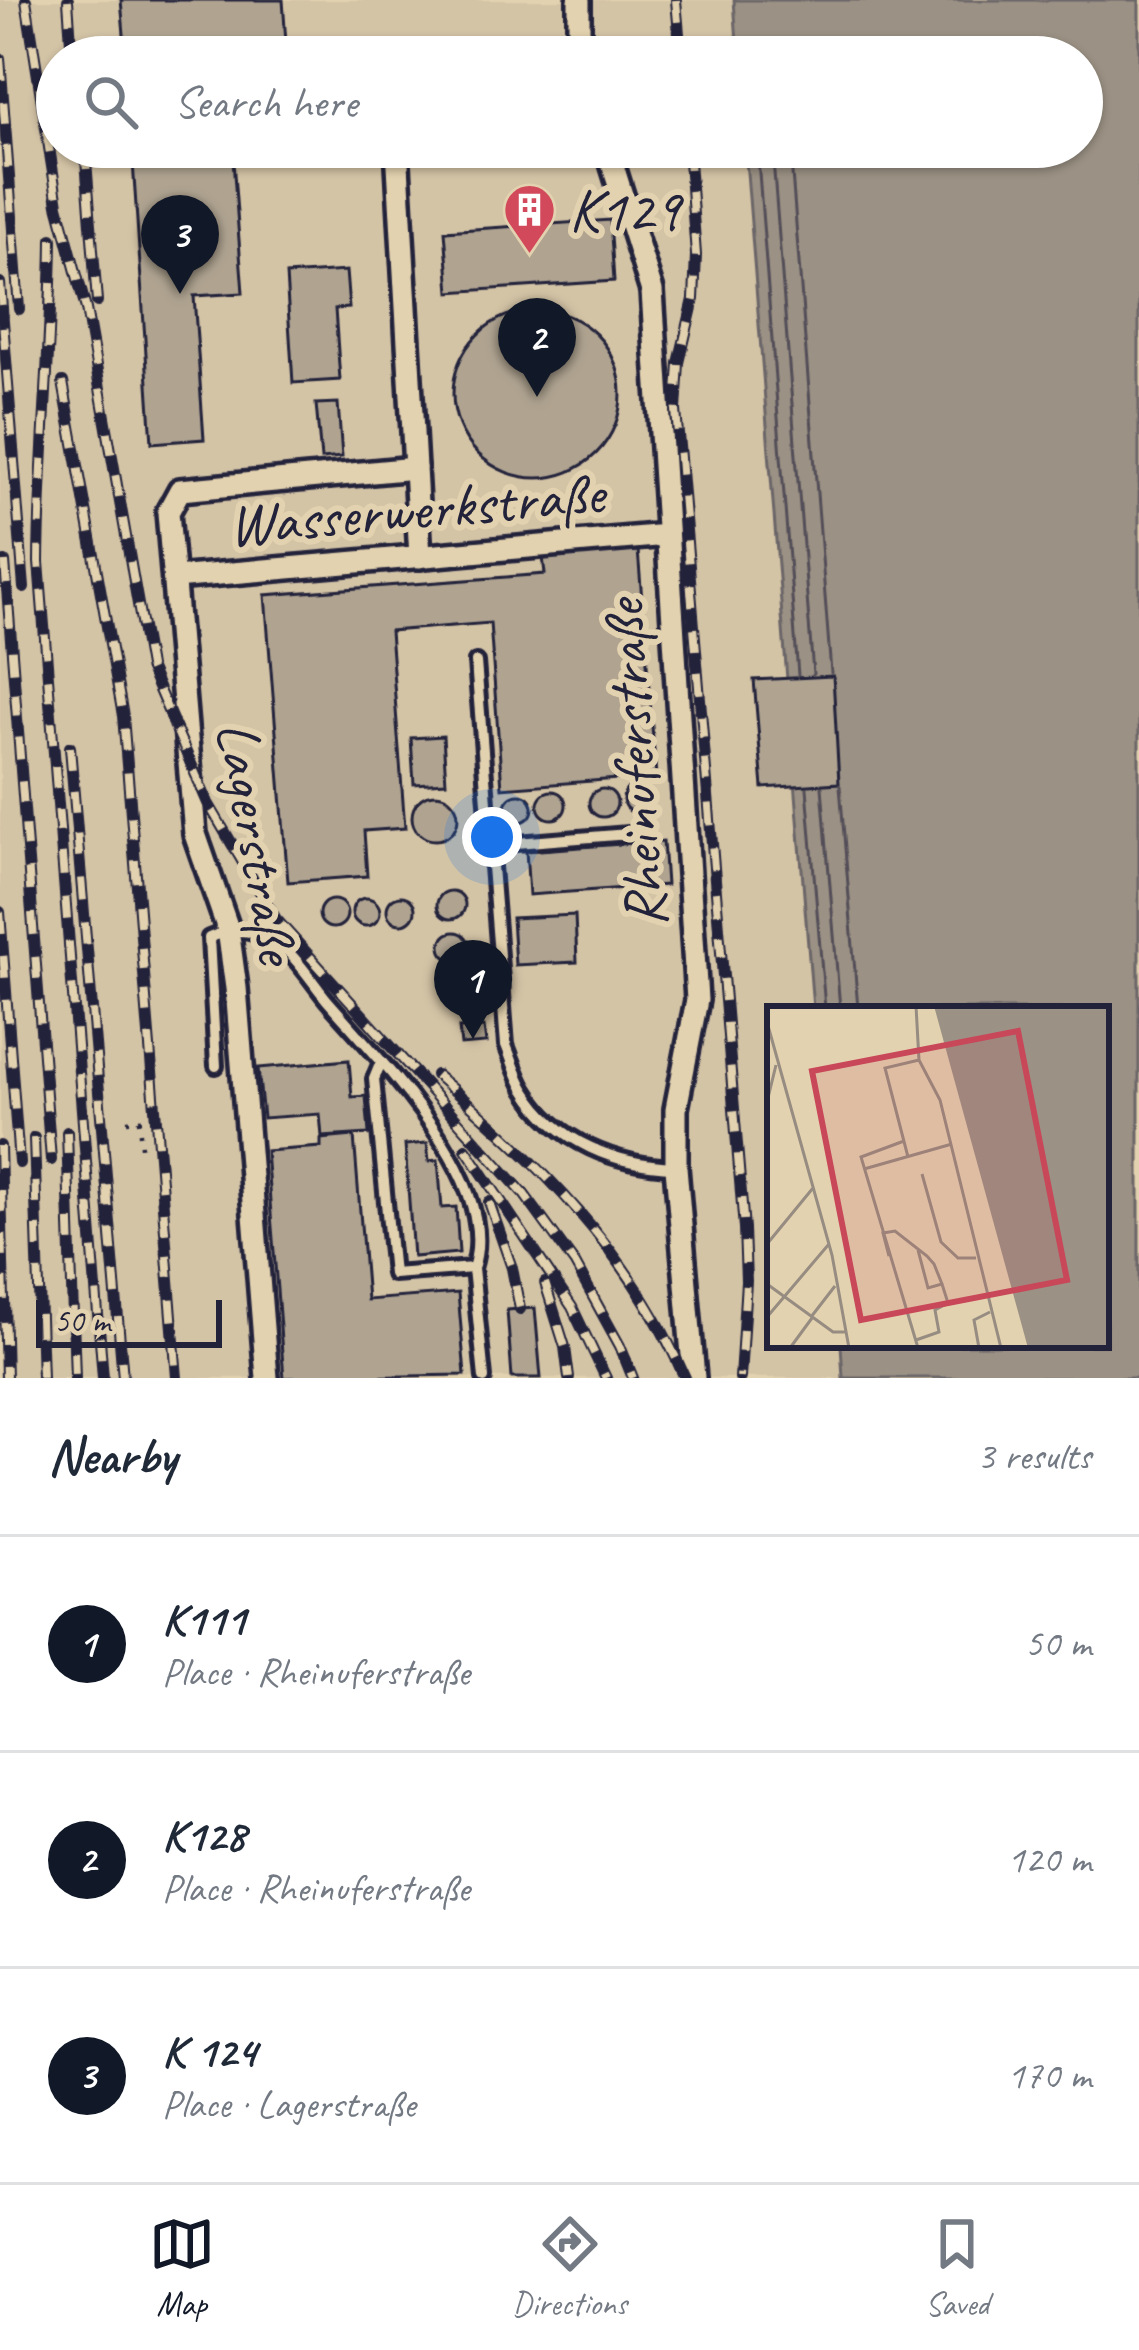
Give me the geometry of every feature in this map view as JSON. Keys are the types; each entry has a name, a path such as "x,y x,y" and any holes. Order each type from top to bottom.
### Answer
{"street":[{"path":"579,0 579,36"},
{"path":"398,168 420,557"},
{"name":"Rheinuferstraße","path":"614,168 652,291 697,1000 676,1109 676,1167 694,1378"},
{"name":"Lagerstraße","path":"267,1378 229,929 196,834 168,512 180,490 415,468"},
{"name":"Wasserwerkstraße","path":"174,578 667,535"}],"lane":[{"path":"476,662 506,1045 526,1092 559,1126 598,1152 641,1166 676,1167"},
{"path":"490,845 640,833"},
{"path":"216,1066 209,938 229,929 275,940 417,1103 451,1153 467,1194 479,1249 472,1268 484,1378"},
{"path":"381,1061 374,1079 392,1274 472,1268"}],"path":[{"path":"127,1120 151,1119"},
{"path":"139,1120 141,1147"}],"shaded area":[{"path":"0,0 734,0 737,36 36,36 36,168 747,168 813,1006 767,1006 767,1348 841,1348 843,1378 0,1378"}],"water":[{"path":"734,0 1139,0 1139,1378 843,1378 841,1348 1109,1348 1109,1006 813,1006 747,168 1103,168 1103,36 737,36"}],"building":[{"path":"121,0 283,0 286,36 124,36"},
{"path":"133,168 234,168 243,293 194,296 204,439 152,443"},
{"name":"K129","path":"610,220 614,281 450,292 445,231"},
{"path":"346,271 349,308 335,309 340,380 293,383 286,275"},
{"path":"537,310 569,316 597,334 615,362 621,394 615,426 597,454 569,472 537,478 505,472 477,454 459,426 453,394 459,362 477,334 505,316"},
{"path":"338,403 342,457 321,459 316,404"},
{"path":"638,550 656,776 502,788 490,623 390,631 405,828 364,831 367,876 288,882 265,595 545,574 543,557"},
{"path":"833,676 839,783 763,788 754,680"},
{"path":"443,736 446,782 414,784 411,738"},
{"path":"637,785 647,789 651,799 647,809 637,813 627,809 623,799 627,789"},
{"path":"603,789 613,793 617,803 613,813 603,817 593,813 589,803 593,793"},
{"path":"552,791 562,795 566,805 562,815 552,819 542,815 538,805 542,795"},
{"path":"435,794 451,801 458,817 451,833 435,840 419,833 412,817 419,801"},
{"path":"519,794 529,798 533,808 529,818 519,822 509,818 505,808 509,798"},
{"path":"663,841 666,885 529,895 526,851"},
{"path":"451,891 461,895 465,905 461,915 451,919 441,915 437,905 441,895"},
{"path":"401,896 411,900 415,910 411,920 401,924 391,920 387,910 391,900"},
{"path":"366,898 376,902 380,912 376,922 366,926 356,922 352,912 356,902"},
{"path":"333,900 343,904 347,914 343,924 333,928 323,924 319,914 323,904"},
{"path":"575,915 577,962 515,965 512,918"},
{"path":"455,932 465,936 469,946 465,956 455,960 445,956 441,946 445,936"},
{"path":"484,1027 486,1043 461,1045 459,1028"},
{"path":"349,1060 352,1097 366,1096 369,1134 322,1137 320,1114 263,1118 258,1068"},
{"path":"354,1136 367,1300 458,1293 465,1375 284,1378 266,1151 321,1147 321,1139"},
{"path":"427,1143 429,1161 438,1160 442,1208 456,1207 459,1253 413,1257 405,1145"},
{"path":"535,1308 541,1378 512,1378 507,1310"}],"railway":[{"path":"26,0 36,64"},
{"path":"68,0 71,36"},
{"path":"676,0 679,36"},
{"path":"0,58 19,309"},
{"path":"52,168 86,309 149,667 208,803 276,919 524,1194 575,1264 633,1378"},
{"path":"87,168 97,302"},
{"path":"690,168 694,299 679,363 676,410 744,1229 740,1378"},
{"path":"52,239 39,562 103,1378"},
{"path":"0,283 24,588"},
{"path":"63,382 123,716 177,1378"},
{"path":"5,562 51,1160"},
{"path":"70,747 123,1378"},
{"path":"0,912 19,1163"},
{"path":"436,1075 546,1176 609,1249 637,1289 685,1378"},
{"path":"67,1132 75,1378"},
{"path":"34,1138 42,1378"},
{"path":"0,1146 6,1378"},
{"path":"466,1149 572,1307 606,1378"},
{"path":"489,1202 512,1268 520,1309"},
{"path":"545,1283 565,1347 569,1378"}],"place":[{"name":"K129","path":"530,256"},
{"name":"K 124","path":"180,294"},
{"name":"K128","path":"537,397"},
{"name":"K111","path":"473,1039"}]}
